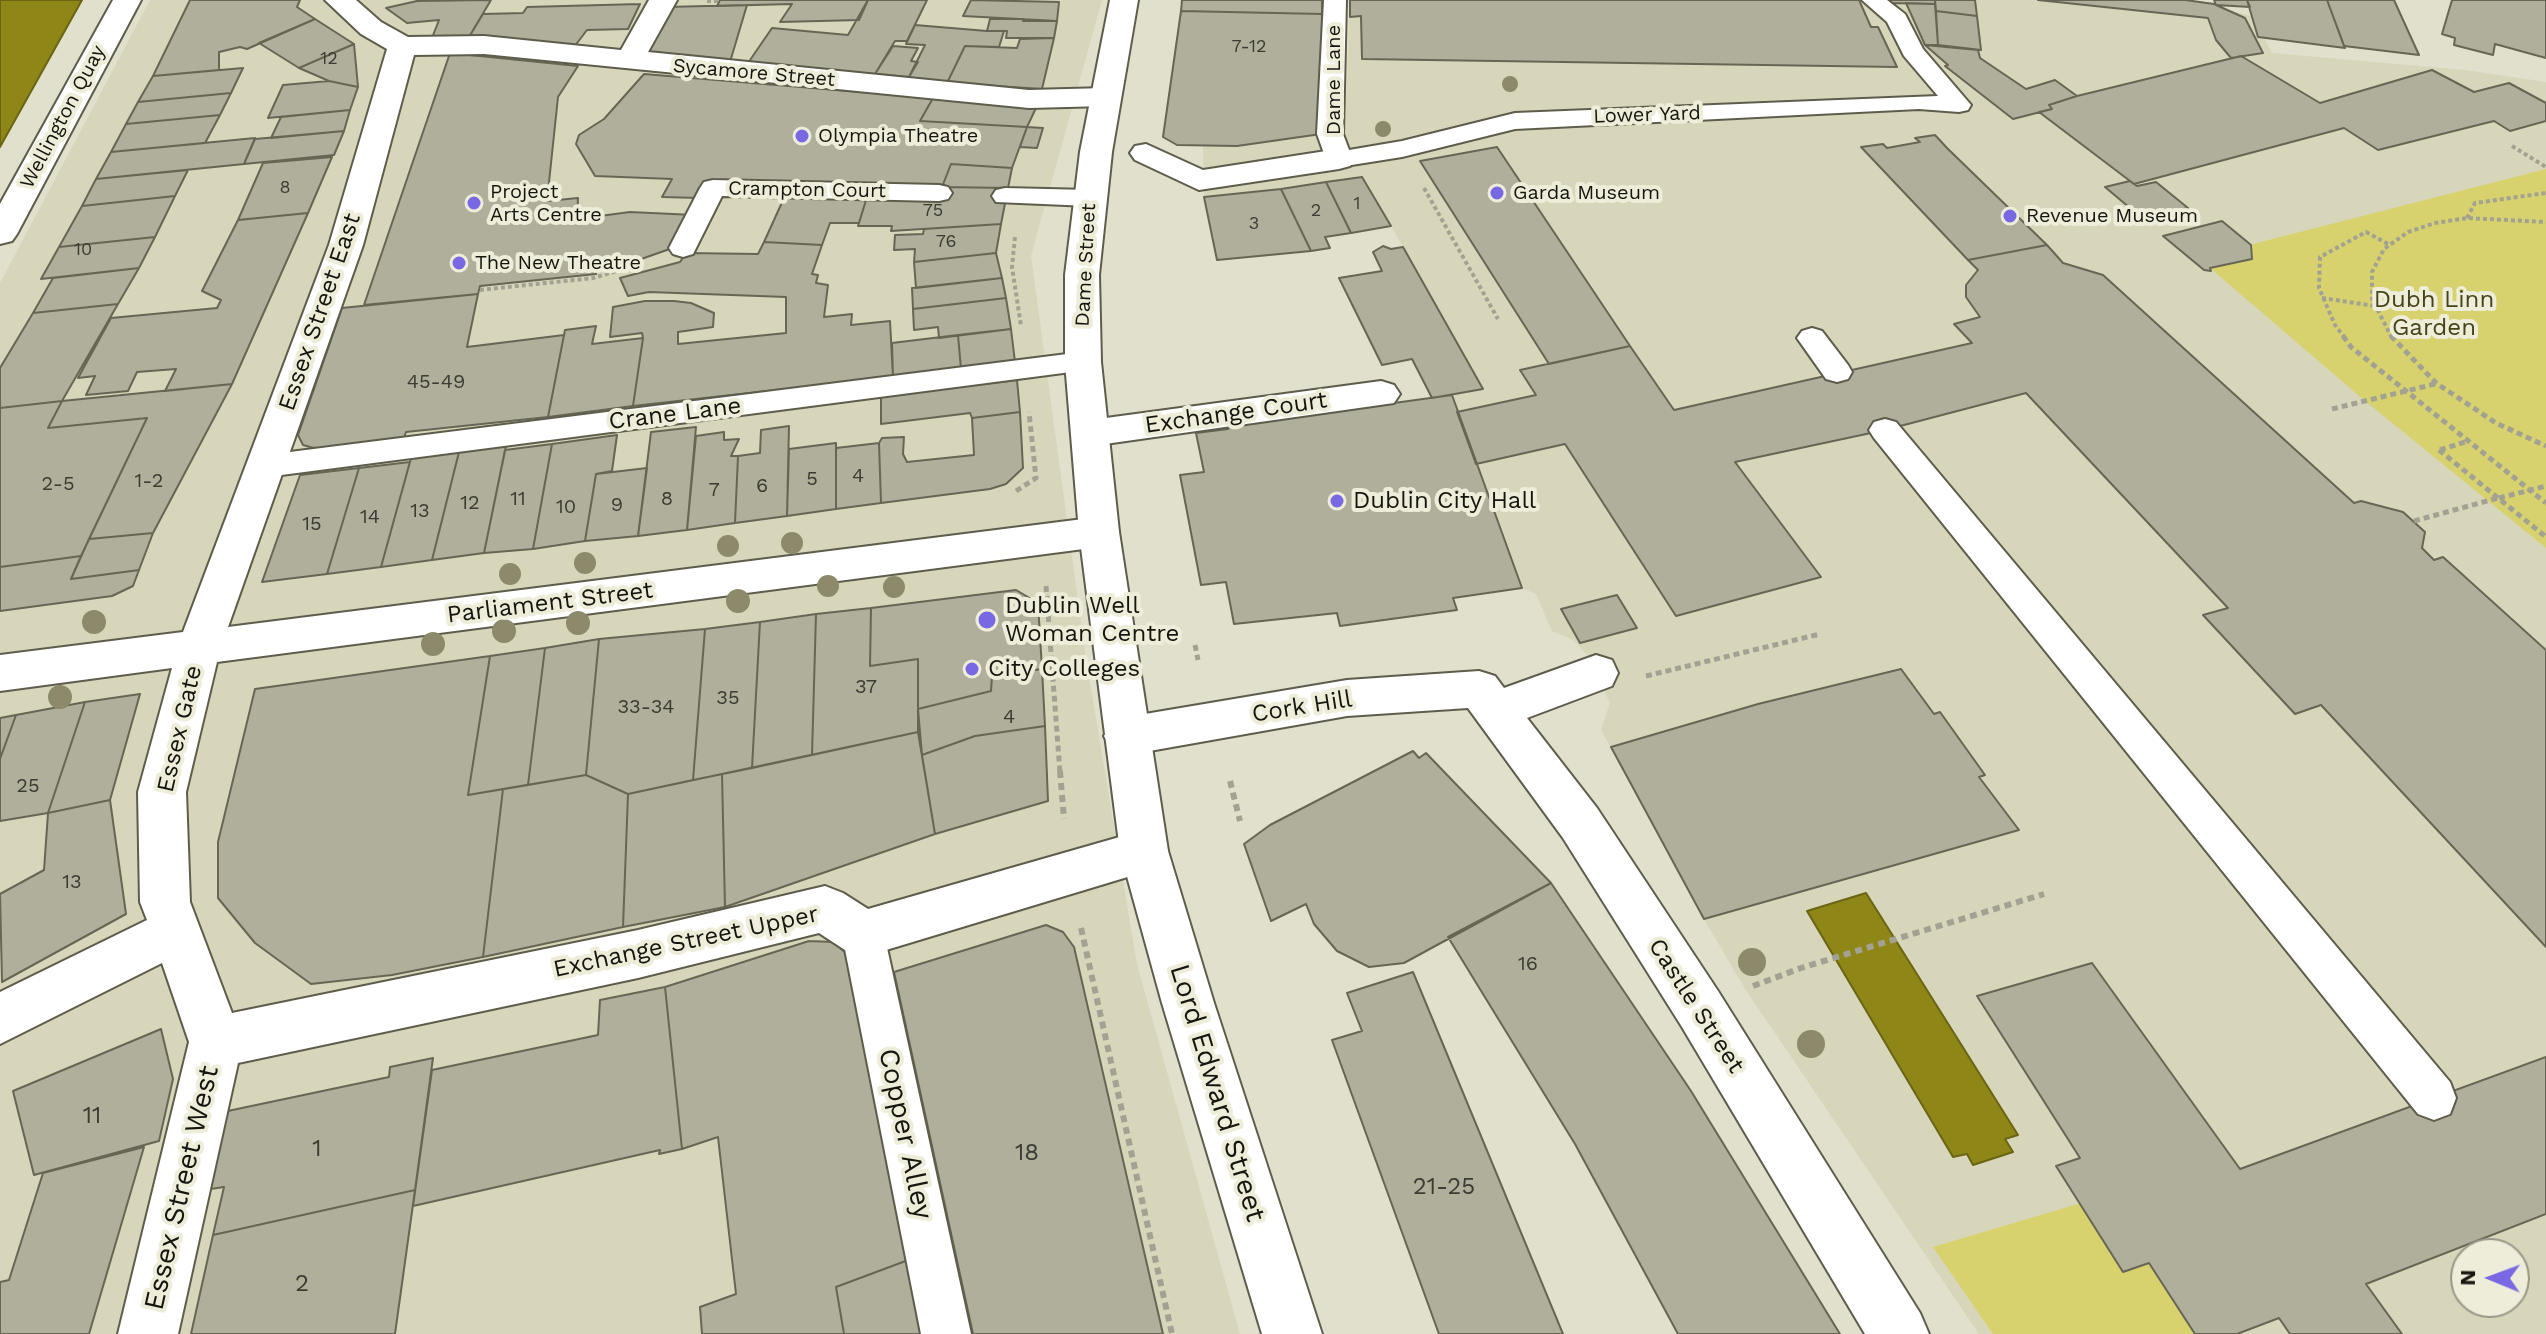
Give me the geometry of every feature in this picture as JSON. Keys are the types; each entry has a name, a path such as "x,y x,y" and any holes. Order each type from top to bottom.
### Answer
{"street":[{"name":"Wellington Quay","path":"0,234 127,0"},
{"path":"344,6 388,0"},
{"path":"629,61 663,0"},
{"name":"Dame Street","path":"1099,532 1083,362 1082,275 1089,198 1124,0"},
{"path":"344,6 402,46"},
{"name":"Sycamore Street","path":"402,46 484,45 1029,99 1106,97"},
{"name":"Essex Street East","path":"199,648 346,245 402,46"},
{"path":"1146,153 1199,180 1339,159"},
{"name":"Exchange Court","path":"1091,433 1381,394"},
{"path":"863,934 1144,851 1099,532"},
{"name":"Parliament Street","path":"0,673 1099,532"},
{"name":"Essex Gate","path":"199,648 162,792 165,902 216,1042"},
{"name":"Cork Hill","path":"1127,736 1347,698 1488,700 1596,673"},
{"name":"Castle Street","path":"1488,700 1580,823 1700,1009 1899,1334"},
{"name":"Lord Edward Street","path":"1144,851 1188,1003 1292,1334"},
{"name":"Exchange Street Upper","path":"216,1042 638,954 825,909 863,934"},
{"path":"0,1019 177,930"},
{"name":"Essex Street West","path":"148,1334 216,1042"}],"lane":[{"name":"Dame Lane","path":"1335,0 1330,134 1339,159"},
{"name":"Lower Yard","path":"1339,159 1402,149 1515,121 1919,102 1959,105 1912,51 1897,19 1873,0"},
{"name":"Crampton Court","path":"683,248 713,188 939,193"},
{"path":"1005,196 1089,198"},
{"path":"1812,338 1837,372"},
{"name":"Crane Lane","path":"266,466 1083,362"},
{"path":"1885,430 2434,1098"},
{"name":"Copper Alley","path":"863,934 946,1334"}],"path":[{"path":"2512,146 2546,167"},
{"path":"1402,149 1498,319"},
{"path":"2467,218 2475,203 2546,193"},
{"path":"2546,222 2467,218 2435,223 2408,232 2384,249 2372,272 2372,299 2393,340 2436,383 2496,423 2546,446"},
{"path":"2390,245 2366,232 2320,257 2322,298 2335,325 2351,347 2546,503"},
{"path":"480,290 593,278 683,248"},
{"path":"2322,298 2376,306"},
{"path":"2332,409 2436,383"},
{"path":"2468,441 2439,450 2546,537"},
{"path":"2414,521 2546,486"},
{"path":"1596,673 1626,680 1820,634"},
{"path":"1195,645 1198,660"},
{"path":"1230,781 1240,821"},
{"path":"1745,989 1801,968 2044,894"}],"shaded area":[{"path":"0,0 82,0 0,147"},
{"path":"150,0 1102,0 1031,256 1085,652 1137,964 1240,1334 0,1334 0,283"},
{"path":"1182,0 1322,0 1321,133 1345,132 1350,0 2195,0 2254,17 2272,53 2465,70 2546,82 2546,1334 1979,1334 1745,989 1704,919 1601,730 1610,703 1587,655 1573,640 1552,631 1536,594 1522,588 1452,395 1483,388 1391,226 1325,237 1330,248 1217,260 1204,197 1203,146 1177,145 1163,137"},
{"path":"1866,893 2018,1135 2005,1139 2013,1152 1973,1165 1967,1154 1953,1157 1807,911"}],"green space":[{"name":"Dubh Linn Garden","path":"2546,169 2546,548 2364,400 2210,268 2252,259 2251,245 2257,243"},
{"path":"2081,1203 2123,1272 2149,1263 2195,1334 1993,1334 1933,1247"}],"building":[{"path":"190,0 300,0 297,7 315,19 247,49 240,47 219,52 219,70 153,76"},
{"path":"491,0 469,37 432,38 439,20 407,23 386,8 417,1"},
{"path":"720,0 868,0 859,20 780,22 792,4 717,6"},
{"path":"868,0 927,0 907,41 895,41 875,74 748,63 772,28 848,35"},
{"path":"971,0 1059,2 1057,21 963,16"},
{"path":"1182,0 1322,0 1322,14 1181,11"},
{"path":"1350,0 1859,0 1871,27 1878,27 1897,67 1362,59 1361,16 1350,17"},
{"path":"1885,0 1935,0 1935,4 1886,3"},
{"path":"1935,0 1975,0 1977,16 1936,11"},
{"path":"2038,0 2185,0 2214,4 2245,18 2263,53 2231,58 2216,40 2208,18"},
{"path":"2214,0 2247,0 2250,7 2216,5"},
{"path":"2247,0 2327,0 2345,48 2258,37"},
{"path":"2327,0 2394,0 2419,55 2344,46"},
{"path":"2452,0 2546,0 2546,58 2495,44 2493,55 2454,45 2455,38 2442,34"},
{"path":"1906,3 1935,4 1938,45 1925,45"},
{"path":"640,4 628,29 587,30 574,47 469,37 483,14 523,13 527,7"},
{"path":"747,5 730,62 648,53 666,7"},
{"path":"1181,11 1322,14 1321,134 1237,146 1177,145 1163,137"},
{"path":"1936,11 1977,16 1981,50 1938,45"},
{"path":"315,19 354,44 299,68 259,43"},
{"path":"990,19 1057,21 1054,38 1006,38 1007,31 987,31"},
{"path":"915,25 1004,31 999,47 965,46 947,83 908,79 925,45 906,44"},
{"path":"1054,38 1042,89 947,83 965,46 1017,48 1020,39"},
{"path":"354,44 358,87 329,81 299,68"},
{"path":"1925,45 1978,50 1980,58 2026,89 2055,80 2077,96 2049,105 2052,109 2013,119 1945,66 1948,65"},
{"path":"893,46 918,48 911,61 918,62 909,77 875,74"},
{"path":"450,53 578,66 558,97 547,201 578,198 577,219 630,212 694,215 681,245 630,263 597,268 596,274 480,286 478,294 364,305"},
{"path":"2241,56 2320,103 2432,70 2474,92 2509,83 2546,103 2546,121 2510,131 2494,121 2378,150 2344,128 2134,184 2039,112 2052,109 2049,105 2077,96"},
{"path":"243,68 231,93 138,102 153,76"},
{"name":"Olympia Theatre","path":"644,74 933,98 920,121 1027,127 1012,168 951,164 942,187 708,180 699,198 662,197 672,179 595,176 576,144 579,135 604,119"},
{"path":"329,81 358,87 350,110 268,118 283,85"},
{"path":"231,93 220,115 126,124 138,102"},
{"path":"933,98 1036,108 1027,127 920,121"},
{"path":"350,110 344,131 271,138 281,117"},
{"path":"220,115 205,143 111,152 126,124"},
{"path":"1027,127 1043,128 1037,148 1020,147"},
{"path":"344,131 334,155 244,164 255,139"},
{"path":"1935,135 2047,245 1968,260 1861,147 1883,144 1887,148 1920,142 1915,138"},
{"path":"255,138 244,164 96,179 111,152"},
{"path":"1497,147 1630,346 1549,364 1420,161"},
{"path":"332,157 308,213 238,220 263,163"},
{"path":"951,164 1012,168 1008,188 942,187"},
{"path":"188,170 175,196 82,206 96,179"},
{"path":"1362,177 1391,226 1351,233 1326,182"},
{"path":"2130,181 2137,186 2156,182 2188,208 2143,219 2105,187"},
{"path":"1326,182 1351,233 1325,237 1330,248 1311,251 1281,189"},
{"path":"942,187 1008,188 1001,224 891,231 892,226 858,226 867,197"},
{"path":"1281,189 1311,251 1217,260 1204,197"},
{"path":"175,196 155,237 59,247 82,206"},
{"path":"867,197 859,223 830,223 822,245 764,242 784,198"},
{"path":"308,213 232,384 165,391 176,369 137,372 128,391 86,395 95,376 78,378 111,318 217,308 221,300 202,291 238,220"},
{"path":"2222,221 2251,245 2252,259 2210,268 2211,271 2204,270 2163,236"},
{"path":"1001,224 996,253 914,262 915,249 894,250 895,235 923,234 924,229"},
{"path":"155,237 139,268 41,279 59,247"},
{"path":"764,242 822,245 812,274 818,275 816,283 828,285 824,317 852,314 851,325 890,321 893,377 633,406 642,333 610,337 613,307 645,301 674,301 691,303 714,313 713,327 678,332 678,344 786,333 786,297 649,292 628,296 620,278 680,262 686,253 758,254"},
{"path":"2047,245 2063,263 2103,275 2354,503 2361,501 2403,512 2425,532 2422,548 2434,560 2443,557 2546,650 2546,947 2321,705 2295,714 2203,615 2228,608 2026,393 1885,430 1735,462 1821,577 1676,616 1565,444 1476,464 1457,412 1536,395 1520,370 1630,346 1674,410 1972,343 1954,324 1980,317 1966,297 1966,285 1978,270 1968,260"},
{"path":"1383,246 1391,249 1403,247 1483,389 1432,398 1412,359 1382,365 1339,278 1382,271 1373,252"},
{"path":"996,253 1002,278 916,288 914,262"},
{"path":"139,268 118,304 33,313 53,278"},
{"path":"1002,278 1006,298 913,309 912,288"},
{"path":"478,294 467,347 564,335 548,417 406,432 403,441 321,450 303,445 298,435 342,308"},
{"path":"1006,298 1011,329 939,338 938,327 914,330 913,309"},
{"path":"118,304 62,401 0,408 0,368 33,313"},
{"path":"596,326 592,344 643,338 633,406 548,417 565,330"},
{"path":"1011,329 1015,362 961,369 958,335"},
{"path":"958,335 961,369 893,377 892,343"},
{"path":"1017,380 1020,412 972,418 970,413 881,424 881,396"},
{"path":"232,384 153,533 89,539 147,418 48,428 62,401"},
{"name":"Dublin City Hall","path":"1452,395 1522,588 1453,598 1457,610 1340,626 1337,613 1234,624 1226,582 1201,585 1180,475 1204,472 1196,433"},
{"path":"62,401 48,428 147,418 81,556 0,567 0,408"},
{"path":"1020,412 1023,468 1006,484 990,489 881,503 879,443 882,438 904,437 903,454 907,462 974,455 972,418"},
{"path":"789,426 787,516 735,523 738,456 760,453 761,430"},
{"path":"696,427 687,530 638,536 651,432"},
{"path":"724,432 724,440 739,439 731,456 738,456 735,523 687,530 696,436"},
{"path":"617,435 612,471 596,474 585,541 533,549 552,444"},
{"path":"836,443 836,509 787,516 789,449"},
{"path":"879,443 881,503 836,509 836,448"},
{"path":"552,444 533,549 484,553 505,450"},
{"path":"506,446 484,553 432,560 459,452"},
{"path":"459,452 432,560 381,567 411,458"},
{"path":"410,462 381,567 327,574 359,468"},
{"path":"359,468 327,574 262,582 300,475"},
{"path":"647,468 638,536 585,541 596,474"},
{"path":"153,533 139,570 71,579 89,539"},
{"path":"81,556 71,579 139,570 133,586 112,596 0,611 0,567"},
{"path":"1016,590 1038,603 1042,669 992,676 991,691 918,709 918,659 870,666 871,608"},
{"path":"1617,595 1637,628 1580,643 1561,609"},
{"path":"871,608 870,666 918,659 918,732 812,755 816,614"},
{"path":"816,614 812,755 752,768 760,622"},
{"path":"760,622 752,768 693,780 705,629"},
{"path":"705,629 693,780 628,794 586,775 599,639"},
{"path":"599,639 586,775 528,785 545,648"},
{"path":"545,648 528,785 468,795 490,656"},
{"path":"490,656 468,795 503,789 483,957 392,975 311,984 255,943 218,898 218,842 255,689"},
{"path":"1042,669 1045,726 975,736 922,755 918,709 991,691 992,676"},
{"path":"1901,669 1934,714 1940,712 1985,775 1979,777 2019,830 1704,919 1611,747 1758,704"},
{"path":"140,694 110,800 48,813 85,702"},
{"path":"85,702 48,813 0,821 0,759 16,715"},
{"path":"16,715 0,759 0,718"},
{"path":"1045,726 1048,801 935,834 922,755 975,736"},
{"path":"918,732 935,834 725,907 722,774"},
{"path":"1413,751 1419,758 1426,753 1551,883 1404,963 1369,967 1337,951 1314,924 1306,904 1271,921 1244,844 1270,825"},
{"path":"722,774 725,907 623,927 628,794"},
{"path":"586,775 628,794 623,927 483,957 503,789"},
{"path":"110,800 126,914 2,982 0,894 44,870 48,813"},
{"path":"1551,883 1691,1091 1840,1334 1678,1334 1575,1144 1448,937"},
{"path":"1046,925 1063,932 1074,947 1163,1334 973,1334 894,972"},
{"path":"809,941 834,942 852,959 911,1259 836,1287 844,1334 702,1334 700,1307 736,1294 718,1137 682,1149 665,987"},
{"path":"2092,963 2240,1169 2546,1057 2546,1214 2484,1238 2450,1238 2450,1251 2366,1284 2402,1334 2290,1334 2279,1318 2237,1334 2195,1334 2149,1263 2123,1272 2056,1166 2080,1158 1977,996"},
{"path":"1413,972 1563,1334 1439,1334 1332,1040 1362,1031 1347,993"},
{"path":"665,987 682,1149 659,1154 660,1150 413,1206 432,1070 598,1035 600,1000"},
{"path":"161,1029 173,1079 159,1141 34,1175 13,1091"},
{"path":"433,1058 415,1190 213,1235 224,1187 204,1190 223,1112 389,1077 390,1067"},
{"path":"144,1147 89,1334 0,1334 0,1282 9,1280 43,1173"},
{"path":"415,1190 395,1334 191,1334 213,1235"},
{"path":"911,1259 926,1334 844,1334 836,1287"}],"place":[{"name":"Olympia Theatre","path":"802,136"},
{"name":"Garda Museum","path":"1497,193"},
{"name":"Project Arts Centre","path":"474,203"},
{"name":"Revenue Museum","path":"2010,216"},
{"name":"The New Theatre","path":"459,263"},
{"name":"Dublin City Hall","path":"1337,501"},
{"name":"Dublin Well Woman Centre","path":"987,620"},
{"name":"City Colleges","path":"972,669"}]}
